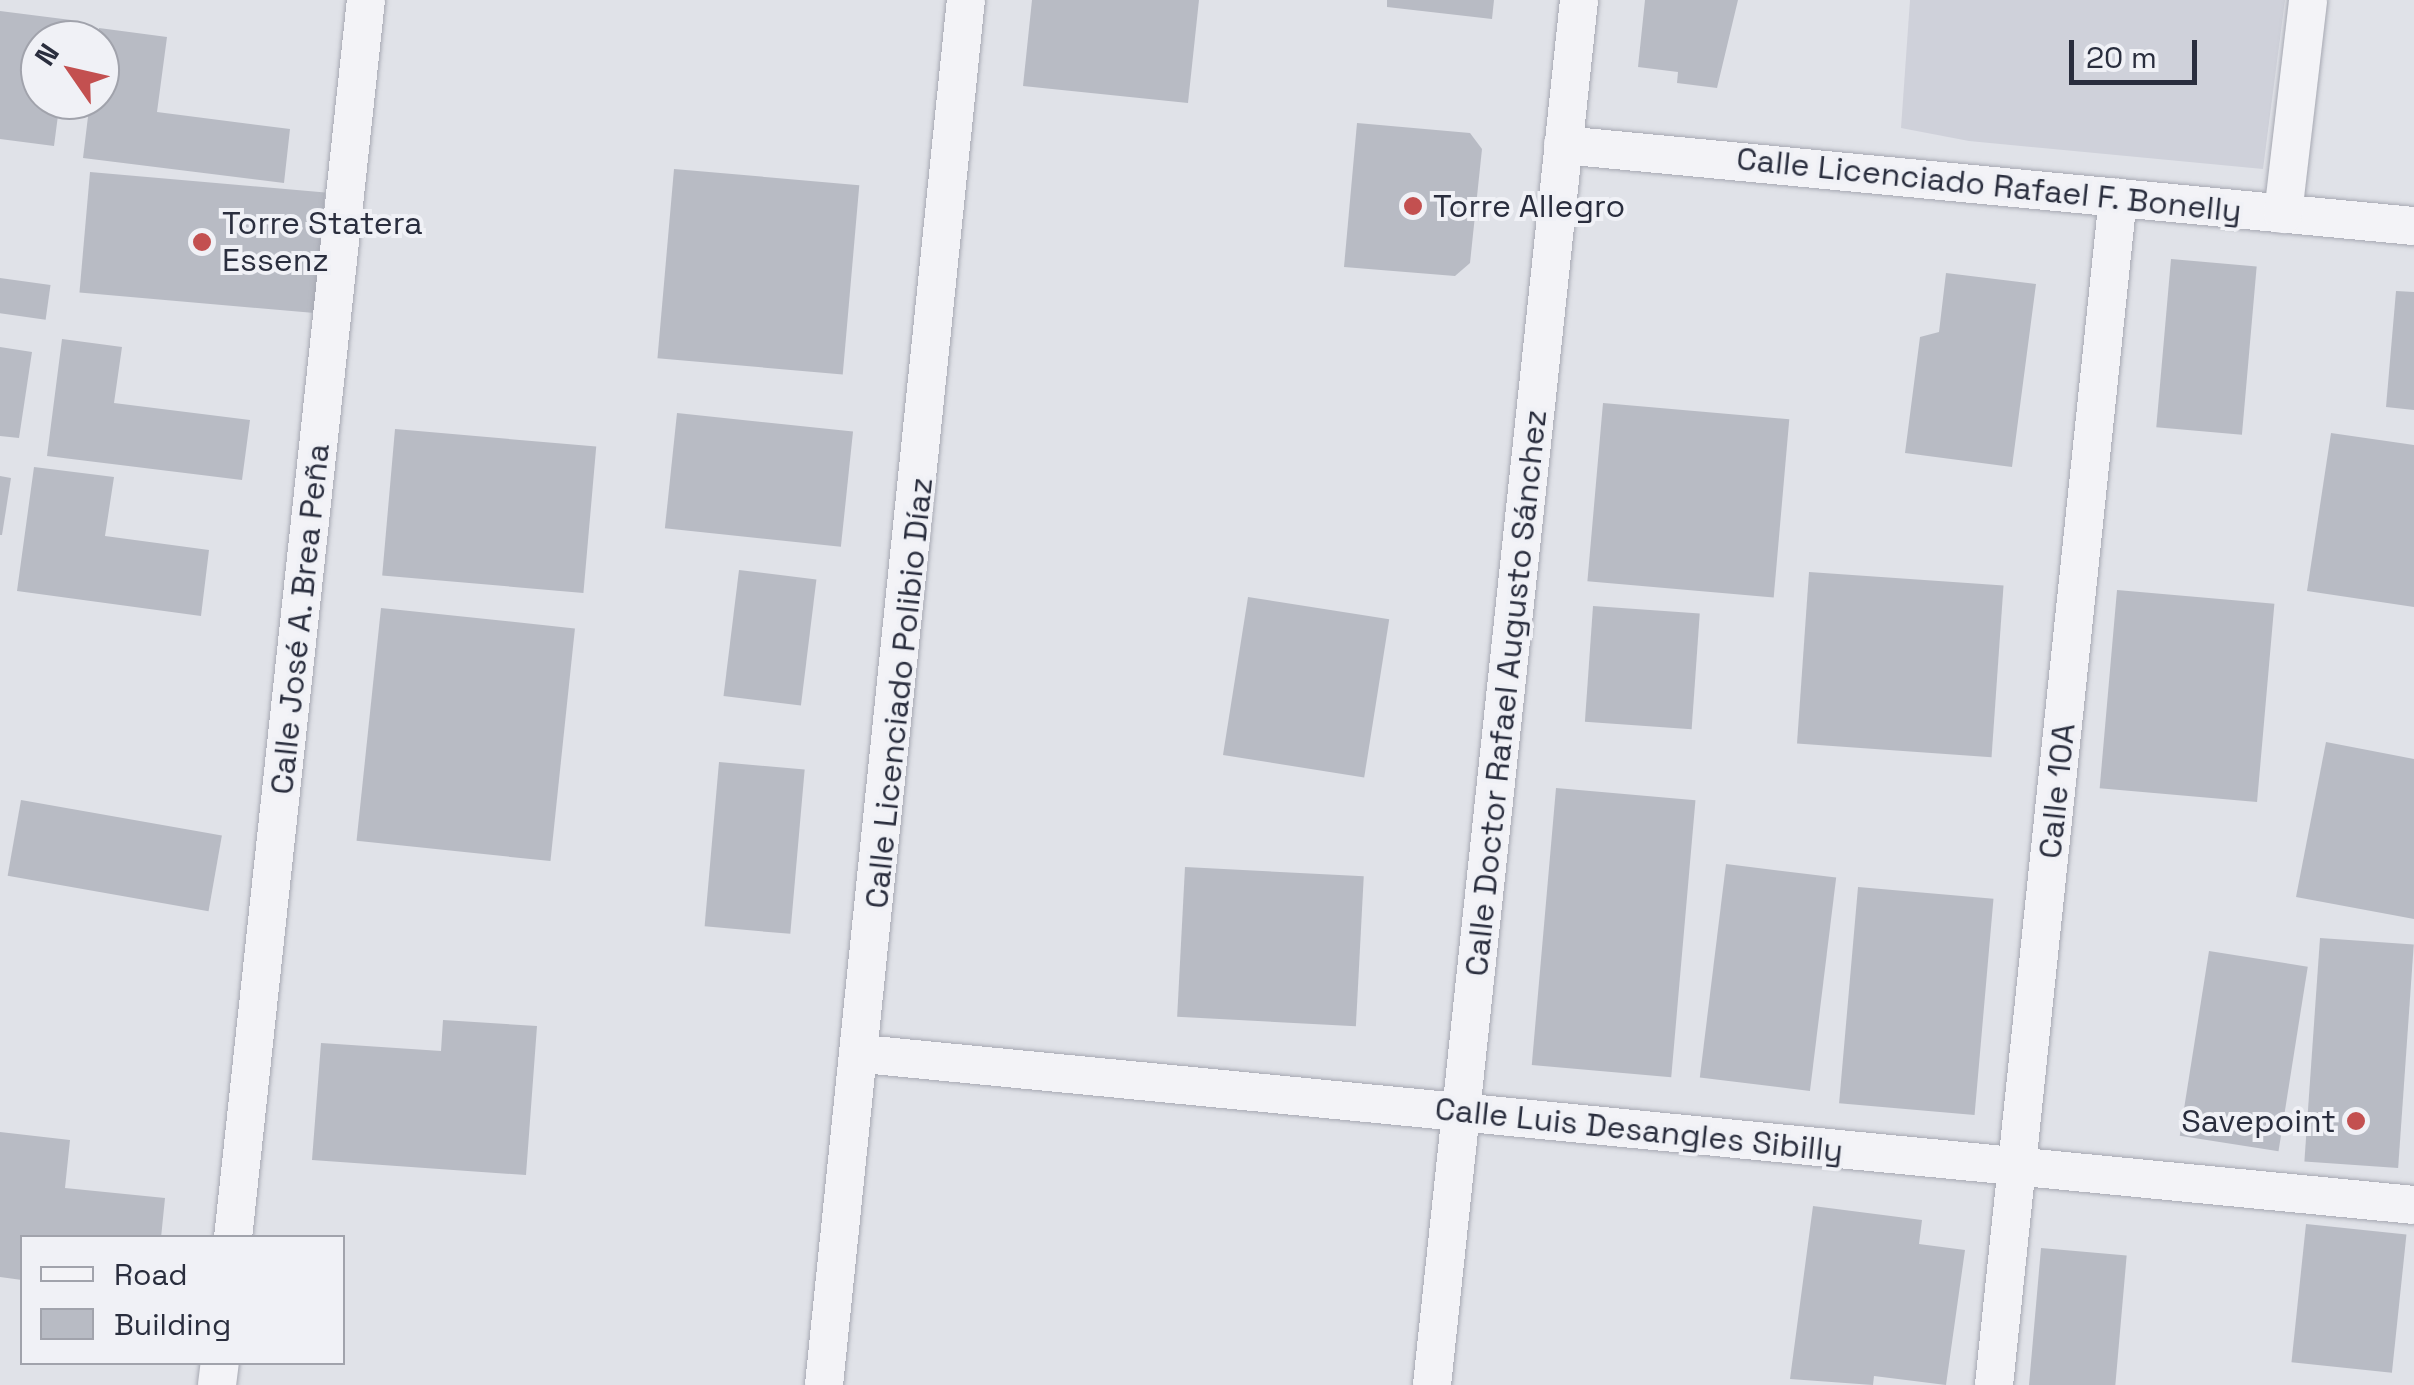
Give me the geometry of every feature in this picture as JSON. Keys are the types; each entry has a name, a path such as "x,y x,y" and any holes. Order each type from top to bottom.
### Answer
{"street":[{"name":"Calle José A. Brea Peña","path":"233,1235 366,0"},
{"name":"Calle Licenciado Polibio Díaz","path":"824,1385 863,1054 966,0"},
{"name":"Calle Doctor Rafael Augusto Sánchez","path":"1432,1385 1578,0"},
{"path":"2284,214 2308,0"},
{"name":"Calle Licenciado Rafael F. Bonelly","path":"1564,145 2414,226"},
{"name":"Calle 10A","path":"1994,1385 2118,196"},
{"name":"Calle Luis Desangles Sibilly","path":"863,1054 2414,1206"}],"shaded area":[{"path":"1910,0 2285,0 2263,169 1969,141 1901,128"}],"building":[{"path":"1032,0 1199,0 1188,103 1023,86"},
{"path":"1387,0 1494,0 1492,19 1387,7"},
{"path":"1645,0 1738,0 1717,88 1677,83 1678,72 1638,67"},
{"path":"0,11 71,20 20,20 20,120 57,120 54,146 0,139"},
{"path":"120,31 167,37 157,112 290,129 284,183 83,158 88,120 120,120"},
{"name":"Torre Allegro","path":"1357,123 1470,133 1482,149 1470,263 1455,276 1344,267"},
{"path":"674,169 859,185 843,374 657,358"},
{"name":"Torre Statera Essenz","path":"90,172 325,193 315,313 79,293"},
{"path":"2171,259 2257,266 2242,435 2156,427"},
{"path":"1946,273 2036,284 2012,467 1905,453 1920,337 1939,332"},
{"path":"0,278 51,285 46,320 0,313"},
{"path":"2396,291 2414,292 2414,410 2386,407"},
{"path":"62,339 122,347 114,403 250,420 242,480 47,456"},
{"path":"0,347 32,352 19,438 0,436"},
{"path":"1603,403 1789,419 1774,598 1587,581"},
{"path":"677,413 853,432 841,547 665,528"},
{"path":"395,429 596,447 583,593 382,575"},
{"path":"2331,433 2414,445 2414,607 2307,591"},
{"path":"34,467 114,477 105,536 209,550 201,616 17,591"},
{"path":"0,476 11,478 2,535 0,535"},
{"path":"739,570 816,580 801,706 724,696"},
{"path":"1809,572 2004,586 1992,757 1797,744"},
{"path":"2117,590 2274,604 2257,802 2100,788"},
{"path":"1248,597 1389,619 1364,777 1223,755"},
{"path":"1593,606 1700,613 1692,729 1585,722"},
{"path":"381,608 575,628 550,861 357,841"},
{"path":"2326,742 2414,759 2414,919 2296,897"},
{"path":"719,762 805,769 790,934 705,926"},
{"path":"1556,788 1695,800 1671,1077 1532,1065"},
{"path":"21,800 222,835 209,911 8,876"},
{"path":"1726,864 1836,878 1810,1091 1700,1077"},
{"path":"1185,867 1364,876 1356,1026 1177,1017"},
{"path":"1858,887 1993,899 1975,1115 1839,1103"},
{"path":"2320,938 2414,945 2398,1168 2304,1161"},
{"path":"2209,951 2308,967 2279,1151 2180,1136"},
{"path":"443,1020 537,1026 526,1175 312,1160 321,1043 441,1051"},
{"path":"0,1132 70,1140 65,1188 165,1198 161,1235 20,1235 20,1280 0,1277"},
{"path":"1813,1206 1922,1220 1919,1244 1965,1250 1946,1385 1874,1376 1873,1385 1790,1379"},
{"path":"2306,1224 2406,1235 2392,1373 2291,1362"},
{"path":"2041,1248 2127,1255 2115,1385 2029,1385"}],"place":[{"name":"Torre Allegro","path":"1413,206"},
{"name":"Torre Statera Essenz","path":"202,242"},
{"name":"Savepoint","path":"2356,1121"}]}
